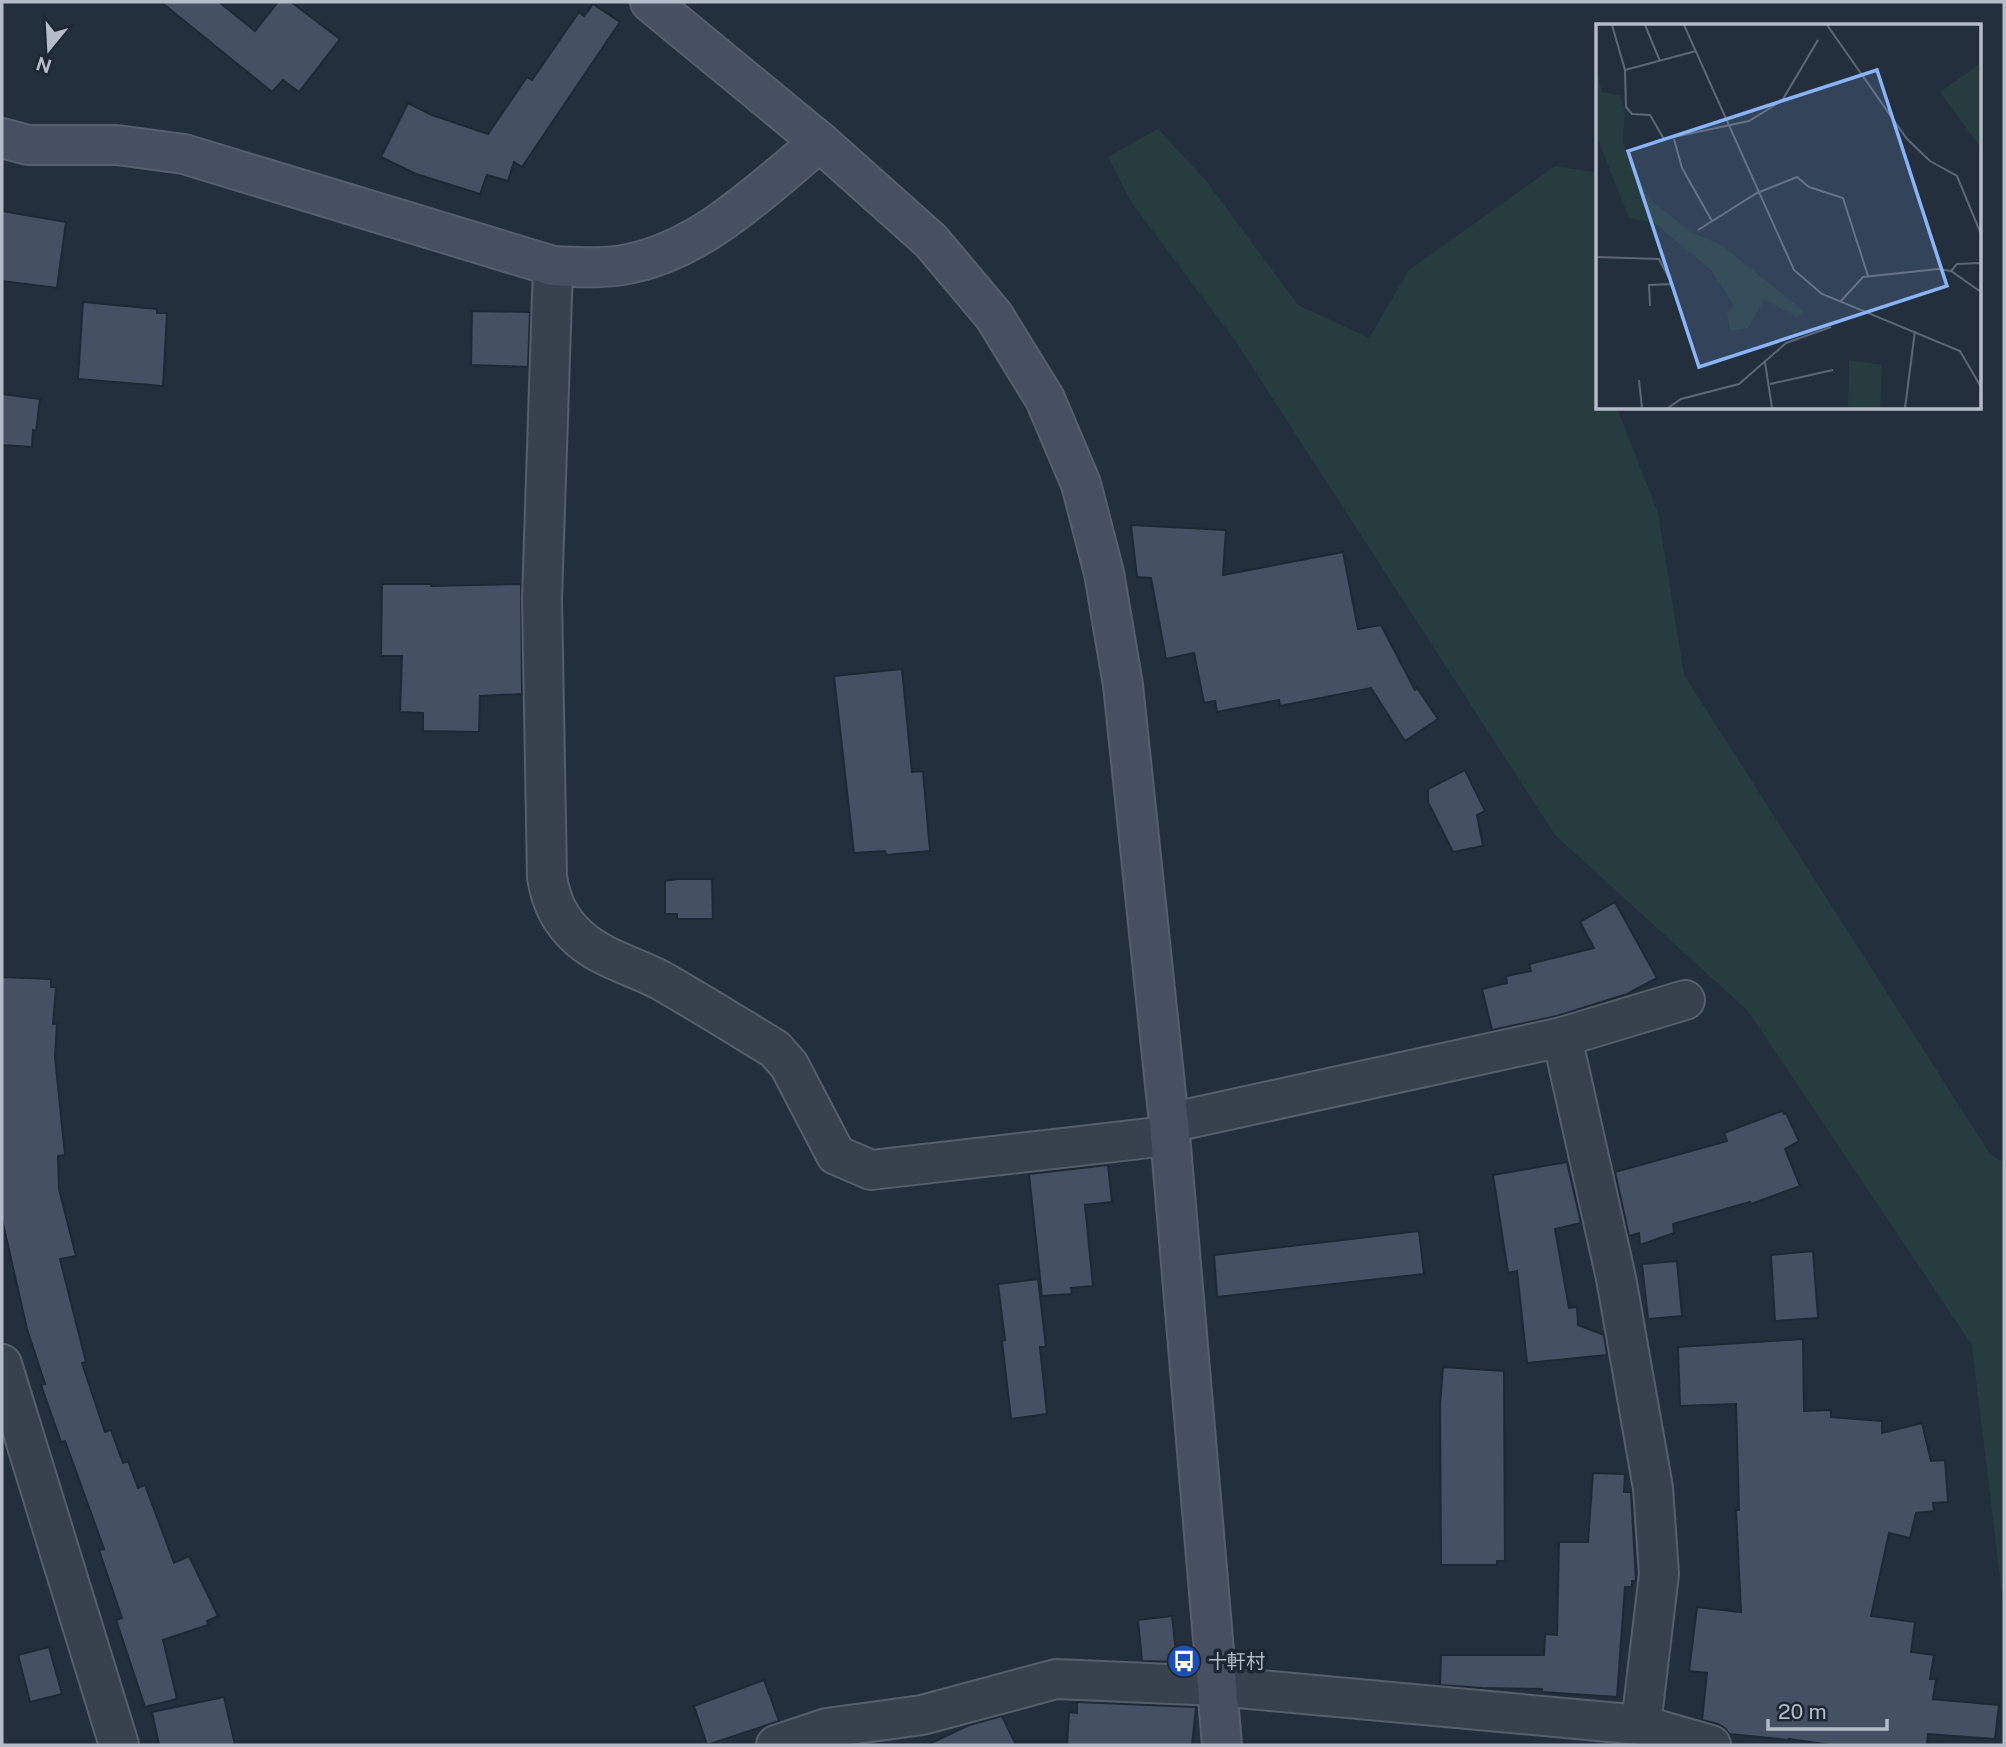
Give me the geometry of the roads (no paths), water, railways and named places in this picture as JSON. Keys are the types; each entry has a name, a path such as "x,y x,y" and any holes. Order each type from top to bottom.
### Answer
{"street":[{"path":"650,2 820,142 931,241 994,316 1045,399 1081,484 1104,573 1123,685 1169,1123 1222,1745"},
{"path":"2,138 28,145 117,145 184,154 553,267 595,268 628,264 688,243 727,218 820,142"},
{"path":"553,267 541,599 548,877 557,913 580,940 616,961 658,979 775,1049 789,1065 836,1155 871,1170 1166,1136 1169,1123"},
{"path":"1169,1123 1562,1037 1685,1000"},
{"path":"1562,1037 1616,1278 1653,1488 1659,1574 1642,1725"},
{"path":"2,1364 119,1745"},
{"path":"776,1745 827,1728 922,1714 1056,1679 1217,1686 1642,1725 1712,1745"}],"place":[{"name":"十軒村","path":"1184,1661"}]}
